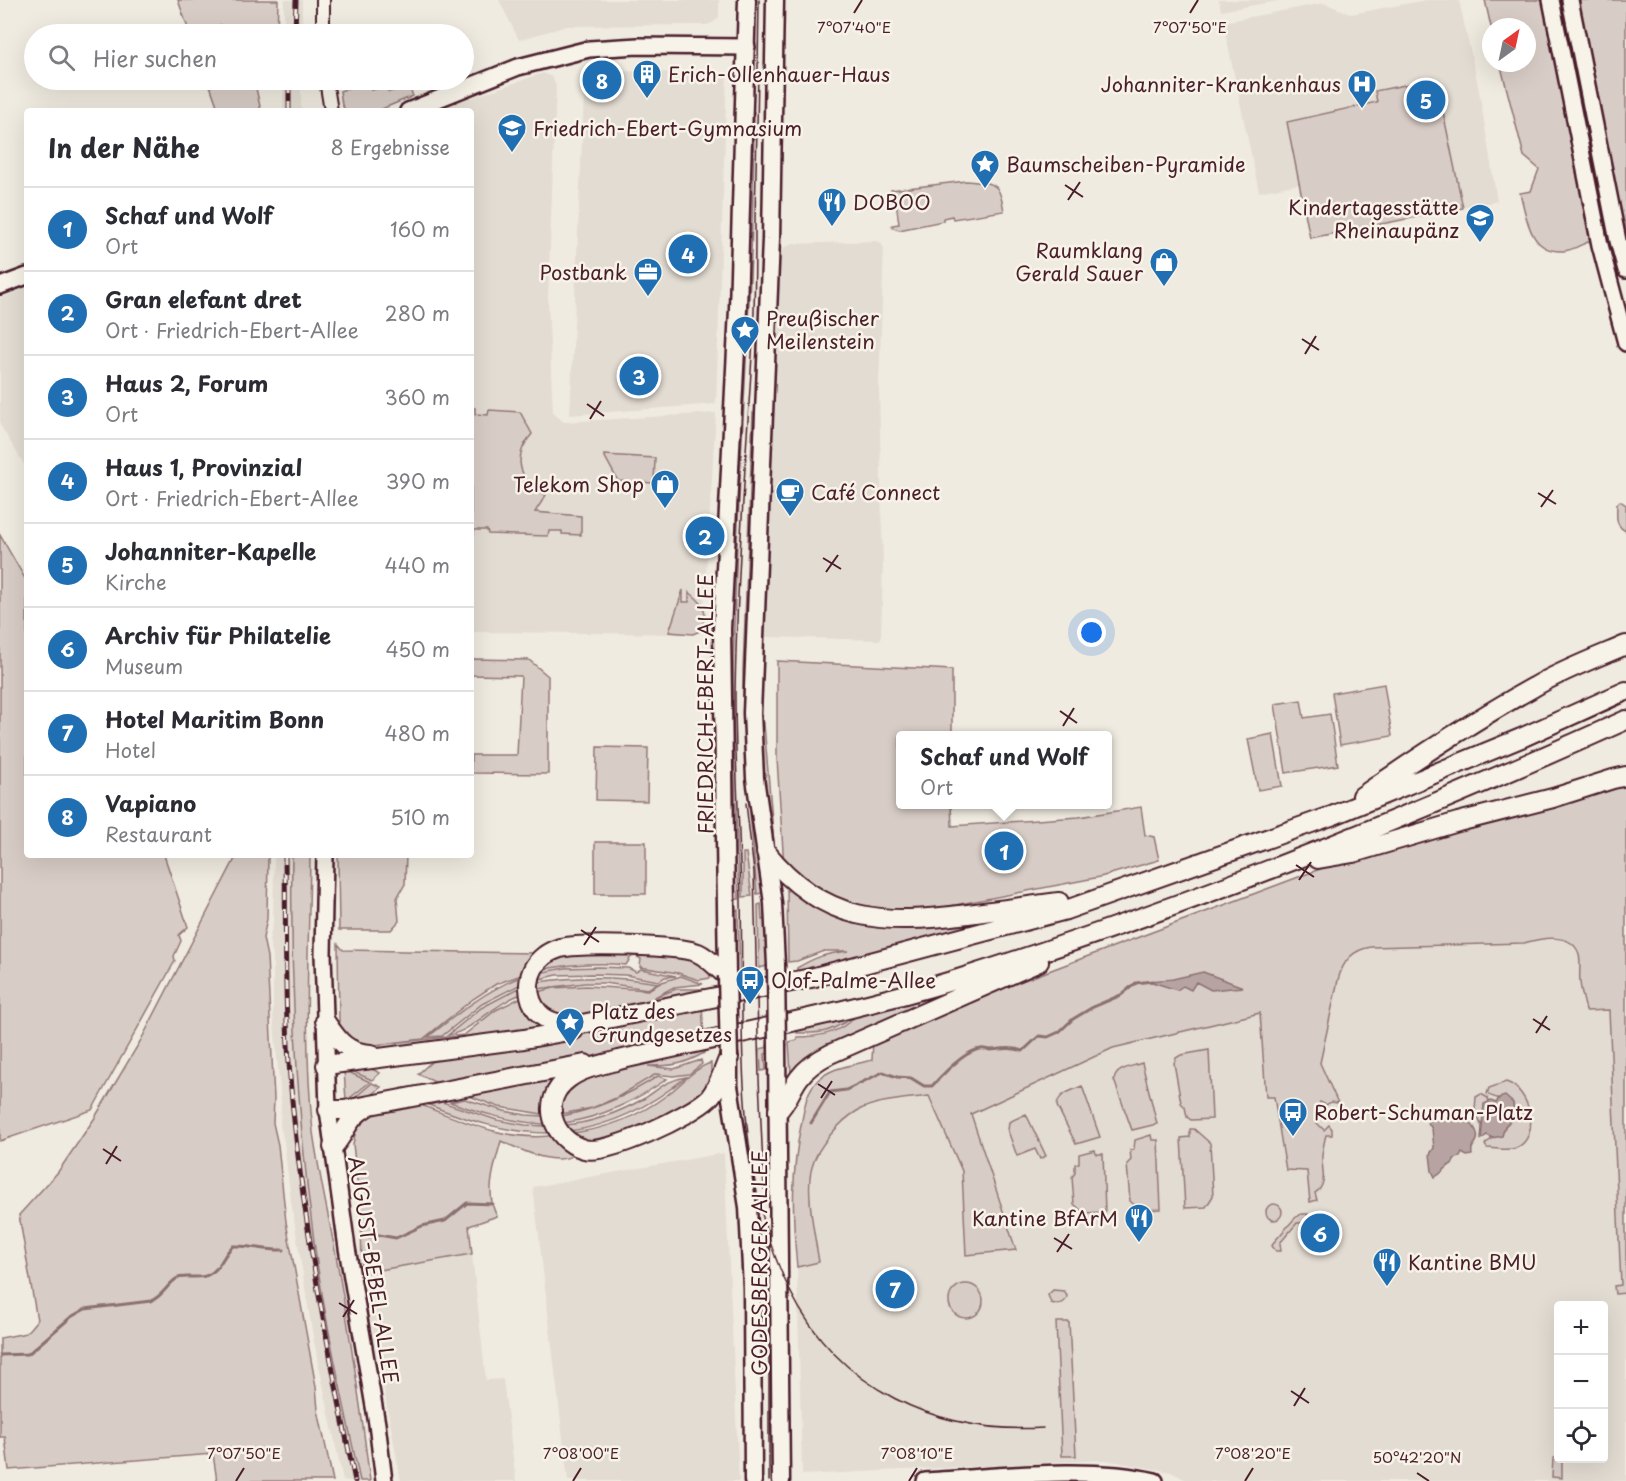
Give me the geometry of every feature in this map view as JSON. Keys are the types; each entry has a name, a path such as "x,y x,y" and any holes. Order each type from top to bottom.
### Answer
{"highway":[{"path":"1334,815 1398,771 1533,687 1568,669 1626,645"},
{"path":"727,976 707,958 696,952 677,948 586,946 551,951 532,969 528,985 530,999 539,1014 553,1022 577,1025 811,978 1022,922 1109,896 1334,815 1626,691"},
{"path":"729,1057 710,1096 694,1110 605,1149 587,1150 572,1144 559,1133 552,1120 552,1104 558,1089 569,1078 582,1071 620,1060 864,1004 955,979 1080,939 1281,866 1476,787 1626,720"},
{"path":"1281,866 1353,853 1458,822 1553,798 1622,775"},
{"path":"766,852 788,877 823,901 853,913 886,920 953,916 1109,896"},
{"path":"778,1111 789,1099 799,1078 814,1063 1024,970 1080,939"},
{"path":"326,1065 561,1033 634,1014"},
{"path":"325,1021 345,1046 358,1053 391,1055"},
{"path":"328,1110 344,1110 572,1066 620,1060"},
{"path":"333,1147 344,1135 345,1128 353,1116 370,1105"}],"main road":[{"name":"FRIEDRICH-EBERT-ALLEE","path":"729,1057 722,628 738,309 747,0"},
{"path":"766,852 755,778 752,714 771,239 775,0"},
{"path":"1551,0 1600,245 1626,343"},
{"path":"1570,0 1626,270"},
{"path":"474,85 518,67 589,49 638,46 747,47"},
{"path":"416,108 460,90"},
{"path":"0,286 24,277"},
{"name":"GODESBERGER ALLEE","path":"766,852 773,903 776,965 781,1481"},
{"name":"AUGUST-BEBEL-ALLEE","path":"325,858 325,1021 328,1110 347,1248 377,1424 384,1481"},
{"name":"GODESBERGER ALLEE","path":"729,1057 729,1086 748,1207 752,1288 753,1481"},
{"path":"925,1481 1138,1477 1155,1481"}],"street":[{"path":"323,24 324,0"},
{"path":"328,90 331,108"}],"shaded area":[{"path":"178,0 278,0 277,24 186,24"},
{"path":"284,0 302,0 302,24 284,24"},
{"path":"499,0 719,0 719,17 707,25 567,26 519,40"},
{"path":"1219,0 1283,0 1221,11"},
{"name":"Johanniter-Krankenhaus","path":"1426,0 1459,0 1479,90 1497,201 1310,238 1299,184 1259,192 1223,22 1324,3 1351,14"},
{"path":"1485,0 1543,0 1590,241 1570,250 1552,250 1536,240 1531,232 1520,193 1531,191 1539,169 1524,156 1502,72 1536,72 1536,18 1489,18"},
{"path":"1555,0 1560,0 1564,24 1571,41 1608,226 1606,236"},
{"path":"1579,0 1626,0 1626,249 1596,104"},
{"name":"Postbank","path":"585,70 727,74 716,404 570,415"},
{"path":"543,73 552,77 556,86 548,300 553,413 564,422 716,413 703,623 700,631 693,634 474,632 474,108 441,108"},
{"path":"1410,84 1417,112 1442,107 1463,208 1310,238 1287,122 1377,102 1375,91"},
{"path":"212,90 256,90 260,108 218,108"},
{"path":"283,90 301,90 301,108 283,108"},
{"path":"410,90 413,96 384,108 344,108 340,91"},
{"path":"750,112 754,112 751,254 734,611 733,682 739,899 731,900 726,681"},
{"path":"966,181 990,184 998,189 1004,211 953,219 952,216 943,218 943,221 899,230 893,228 892,225 899,224 895,195 888,195 891,190"},
{"path":"880,242 884,248 879,387 883,566 881,640 763,637 780,253 785,247 793,244"},
{"path":"24,288 24,464 0,425 0,298"},
{"path":"474,408 475,414 488,415 489,410 520,412 532,434 522,452 521,468 529,483 546,495 535,512 581,516 581,535 562,534 562,531 549,531 548,536 488,534 487,530 474,530"},
{"path":"753,413 757,414 751,583 767,892 757,894 743,698"},
{"path":"604,455 655,458 654,483 618,481"},
{"path":"1620,501 1626,505 1626,531 1622,529 1617,519 1617,504"},
{"path":"0,535 24,577 24,858 165,858 188,927 179,935 181,941 174,956 175,961 92,1110 0,1141"},
{"path":"683,590 683,602 689,602 689,592 699,600 705,613 700,631 693,634 669,632"},
{"path":"474,659 529,660 548,676 548,774 474,773 474,755 517,755 521,676 474,675"},
{"path":"777,661 952,670 952,731 896,731 896,809 951,809 952,826 1079,817 1141,807 1145,835 1154,837 1159,860 1100,877 908,914 834,901 784,866 777,759"},
{"path":"1384,684 1392,736 1340,745 1332,693"},
{"path":"1301,700 1304,718 1330,714 1338,765 1286,773 1275,704"},
{"path":"764,724 774,844 769,845 758,737"},
{"path":"1273,734 1282,786 1258,790 1248,739"},
{"path":"597,747 648,748 647,801 596,800"},
{"path":"1626,786 1626,1293 1615,1294 1614,1286 1621,1285 1609,1010 1586,1011 1580,982 1579,954 1570,942 1555,938 1524,943 1371,947 1364,948 1349,958 1338,980 1320,1063 1338,1103 1331,1102 1326,1105 1320,1102 1315,1113 1315,1121 1324,1130 1329,1125 1332,1129 1332,1135 1326,1135 1324,1143 1323,1181 1315,1193 1317,1200 1310,1202 1307,1171 1286,1170 1274,1097 1266,1097 1260,1013 1113,1048 971,1114 1016,1250 966,1255 962,1171 929,1096 883,1102 857,1111 830,1135 815,1159 810,1177 810,1201 819,1262 797,1267 793,1211 794,1176 806,1099 813,1085 822,1076 843,1067 872,1060 873,1041 974,999 1336,863"},
{"path":"595,842 646,842 646,894 595,894"},
{"path":"743,853 746,853 752,896 743,897"},
{"path":"235,858 268,858 267,919 263,938 267,957 274,1099 273,1123 278,1145 286,1222 316,1387 318,1410 333,1481 217,1481 213,1454 9,1470 5,1437 0,1437 0,1338 26,1333 37,1320 19,1215 58,1172 94,1119 141,1040"},
{"path":"274,858 292,858 310,1210 323,1297 360,1481 343,1481 313,1337 291,1201 280,1126 281,1101 273,1015 273,956 269,941 273,922"},
{"path":"292,858 310,858 307,1028 313,1132 346,1316 370,1481 360,1481 324,1307 315,1249 299,1102 292,954"},
{"path":"338,858 406,858 405,884 397,898 399,921 391,930 339,930"},
{"path":"787,886 818,904 994,919 897,948 797,973 797,968 816,958 848,951 824,951 788,962"},
{"path":"761,904 762,920 769,918 772,965 759,968 758,905"},
{"path":"738,910 740,973 732,974 732,943 736,942 736,918 731,917 731,911"},
{"path":"1535,939 1568,940 1575,945 1579,955 1580,982 1609,1010 1626,1014 1626,1481 1188,1481 1171,1472 1105,1460 802,1475 797,1267 819,1262 810,1200 812,1167 825,1141 840,1124 858,1110 888,1102 929,1096 962,1171 966,1255 1016,1249 971,1114 1113,1048 1260,1013 1266,1097 1274,1097 1286,1170 1307,1171 1310,1201 1317,1200 1315,1192 1324,1183 1322,1156 1326,1135 1332,1134 1332,1129 1329,1125 1324,1130 1315,1120 1315,1113 1320,1102 1337,1102 1320,1063 1342,966 1347,959 1361,949 1524,943"},
{"path":"338,944 343,950 537,953 529,962 547,1027 382,1051 360,1044 358,1040 349,1039 339,1021","holes":["521,975 483,996 428,1037 442,1036 482,1004 519,985 519,988 481,1008 448,1035 466,1029 509,999 519,995 520,998 496,1010 464,1035 374,1045 423,1039 473,999 496,984"]},
{"path":"574,952 682,956 710,968 710,978 699,980 678,973 640,967 641,959 636,956 631,957 626,965 585,964 544,969 543,972 565,968 628,968 636,972 641,969 676,976 665,977 659,981 625,975 557,975 540,979 538,982 598,978 658,983 648,989 604,983 585,983 538,989 538,992 554,988 586,986 648,990 662,982 681,976 703,984 674,987 653,998 676,989 703,989 703,995 579,1020 549,1015 533,986 545,961"},
{"path":"1021,965 791,1074 789,1042 797,1040 797,1037 829,1033 850,1022 856,1016 823,1032 797,1033 797,1027"},
{"path":"1203,972 1243,987 1211,990 1196,982 1191,990 1183,986 1177,990 1149,981 1173,979"},
{"path":"702,1006 704,1036 445,1087 418,1074 439,1055"},
{"path":"772,1046 772,1052 765,1054 766,1070 761,1071 760,1049"},
{"path":"704,1048 704,1053 683,1062 648,1066 674,1069 701,1060 702,1064 689,1074 673,1076 656,1074 616,1098 592,1108 561,1114 562,1116 600,1106 635,1090 658,1076 667,1079 618,1107 592,1117 564,1123 565,1125 575,1124 596,1119 636,1103 669,1082 686,1077 646,1105 618,1119 570,1131 572,1133 610,1125 656,1102 693,1073 711,1063 711,1085 691,1105 605,1143 570,1138 556,1104 569,1082"},
{"path":"1209,1050 1212,1119 1191,1120 1187,1117 1185,1107 1181,1103 1174,1063 1181,1055"},
{"path":"1142,1063 1157,1124 1132,1130 1114,1080 1121,1070"},
{"path":"361,1064 380,1073 372,1080 345,1068"},
{"path":"344,1070 370,1082 346,1101"},
{"path":"555,1078 557,1079 550,1095 576,1153 559,1159 549,1158 528,1153 501,1141 491,1189 493,1207 497,1216 469,1226 472,1254 362,1273 361,1216 353,1144 359,1115","holes":["469,1096 499,1107 543,1116 504,1111 465,1099 450,1102 496,1116 545,1126 497,1120 442,1102 429,1105 487,1125 517,1131 548,1133 549,1136 533,1137 500,1132 467,1123 421,1105"]},
{"path":"1506,1082 1514,1086 1527,1103 1531,1124 1529,1134 1516,1148 1487,1148 1486,1143 1504,1131 1505,1126 1514,1117 1513,1103 1487,1094 1489,1088"},
{"path":"372,1083 381,1087 364,1102 346,1105"},
{"path":"1082,1086 1100,1137 1076,1144 1057,1106 1063,1095"},
{"path":"1481,1094 1488,1098 1489,1102 1484,1107 1482,1127 1475,1110 1476,1097"},
{"path":"1505,1096 1513,1103 1514,1117 1505,1126 1502,1136 1492,1138 1487,1135 1481,1139 1484,1104 1491,1101 1496,1103 1499,1098"},
{"path":"1431,1108 1448,1108 1453,1114 1458,1112 1470,1122 1477,1134 1472,1155 1467,1156 1462,1153 1435,1177 1430,1154 1434,1148 1432,1129 1427,1121 1427,1114"},
{"path":"1026,1114 1046,1156 1040,1159 1035,1149 1017,1156 1008,1131 1009,1122"},
{"path":"745,1123 761,1269 762,1465 758,1465 739,1124"},
{"path":"1190,1129 1194,1129 1210,1143 1213,1196 1206,1207 1185,1208 1181,1138 1190,1137"},
{"path":"1151,1135 1152,1140 1158,1140 1161,1209 1140,1210 1130,1201 1127,1164 1131,1160 1130,1150 1134,1149 1135,1140"},
{"path":"1095,1150 1096,1154 1103,1154 1105,1212 1084,1213 1074,1204 1072,1177 1075,1173 1075,1164 1079,1163 1079,1154"},
{"path":"724,1153 739,1481 568,1481 533,1187"},
{"path":"1274,1204 1282,1212 1274,1220 1266,1212"},
{"path":"1301,1214 1308,1214 1307,1223 1297,1223 1280,1243 1281,1251 1276,1251 1272,1246 1274,1242"},
{"path":"472,1254 486,1380 503,1379 516,1481 401,1481 362,1273"},
{"path":"966,1284 978,1289 983,1301 978,1313 966,1318 954,1313 949,1301 954,1289"},
{"path":"1053,1290 1064,1291 1067,1296 1065,1301 1059,1304 1051,1303 1048,1295"},
{"path":"1056,1322 1069,1322 1076,1456 1062,1456"},
{"path":"1553,1458 1554,1463 1562,1463 1562,1478 1552,1477"}],"waterway":[{"path":"811,1123 830,1092 846,1090 883,1072 897,1077 911,1078 924,1086 932,1086 954,1064 975,1050 1023,1051 1039,1036 1048,1037 1059,1032 1073,1019 1121,995 1136,983 1152,981"},
{"path":"367,1237 379,1235 396,1238 422,1226 445,1221 467,1203 493,1204"},
{"path":"0,1355 28,1354 71,1317 85,1309 151,1301 179,1278 208,1275 216,1269 233,1246 284,1250"}],"tram line":[{"path":"759,0 754,324 740,560 735,693 745,1100 758,1199 771,1246 790,1291 811,1325 835,1355 863,1379 895,1398 929,1413 965,1423 1003,1428 1043,1428"},
{"path":"1528,746 1626,701"},
{"path":"746,803 754,872 764,1189"},
{"path":"767,1243 769,1481"}],"railway":[{"path":"295,24 296,0"},
{"path":"289,90 289,108"},
{"path":"285,858 288,1039 297,1148 318,1291 355,1481"}],"place":[{"name":"Vapiano","path":"602,80"},
{"name":"Erich-Ollenhauer-Haus","path":"647,100"},
{"name":"Johanniter-Kapelle","path":"1426,100"},
{"name":"Johanniter-Krankenhaus","path":"1362,110"},
{"name":"Friedrich-Ebert-Gymnasium","path":"512,154"},
{"name":"Baumscheiben-Pyramide","path":"985,190"},
{"name":"DOBOO","path":"832,228"},
{"name":"Kindertagesstätte Rheinaupänz","path":"1480,244"},
{"name":"Haus 1, Provinzial","path":"688,254"},
{"name":"Raumklang Gerald Sauer","path":"1164,288"},
{"name":"Postbank","path":"648,298"},
{"name":"Preußischer Meilenstein","path":"745,356"},
{"name":"Haus 2, Forum","path":"639,376"},
{"name":"Telekom Shop","path":"665,510"},
{"name":"Café Connect","path":"790,518"},
{"name":"Gran elefant dret","path":"705,536"},
{"name":"Schaf und Wolf","path":"1004,851"},
{"name":"Olof-Palme-Allee","path":"750,1006"},
{"name":"Platz des Grundgesetzes","path":"570,1048"},
{"name":"Robert-Schuman-Platz","path":"1293,1138"},
{"name":"Archiv für Philatelie","path":"1320,1233"},
{"name":"Kantine BfArM","path":"1139,1244"},
{"name":"Kantine BMU","path":"1387,1288"},
{"name":"Hotel Maritim Bonn","path":"895,1289"}]}
